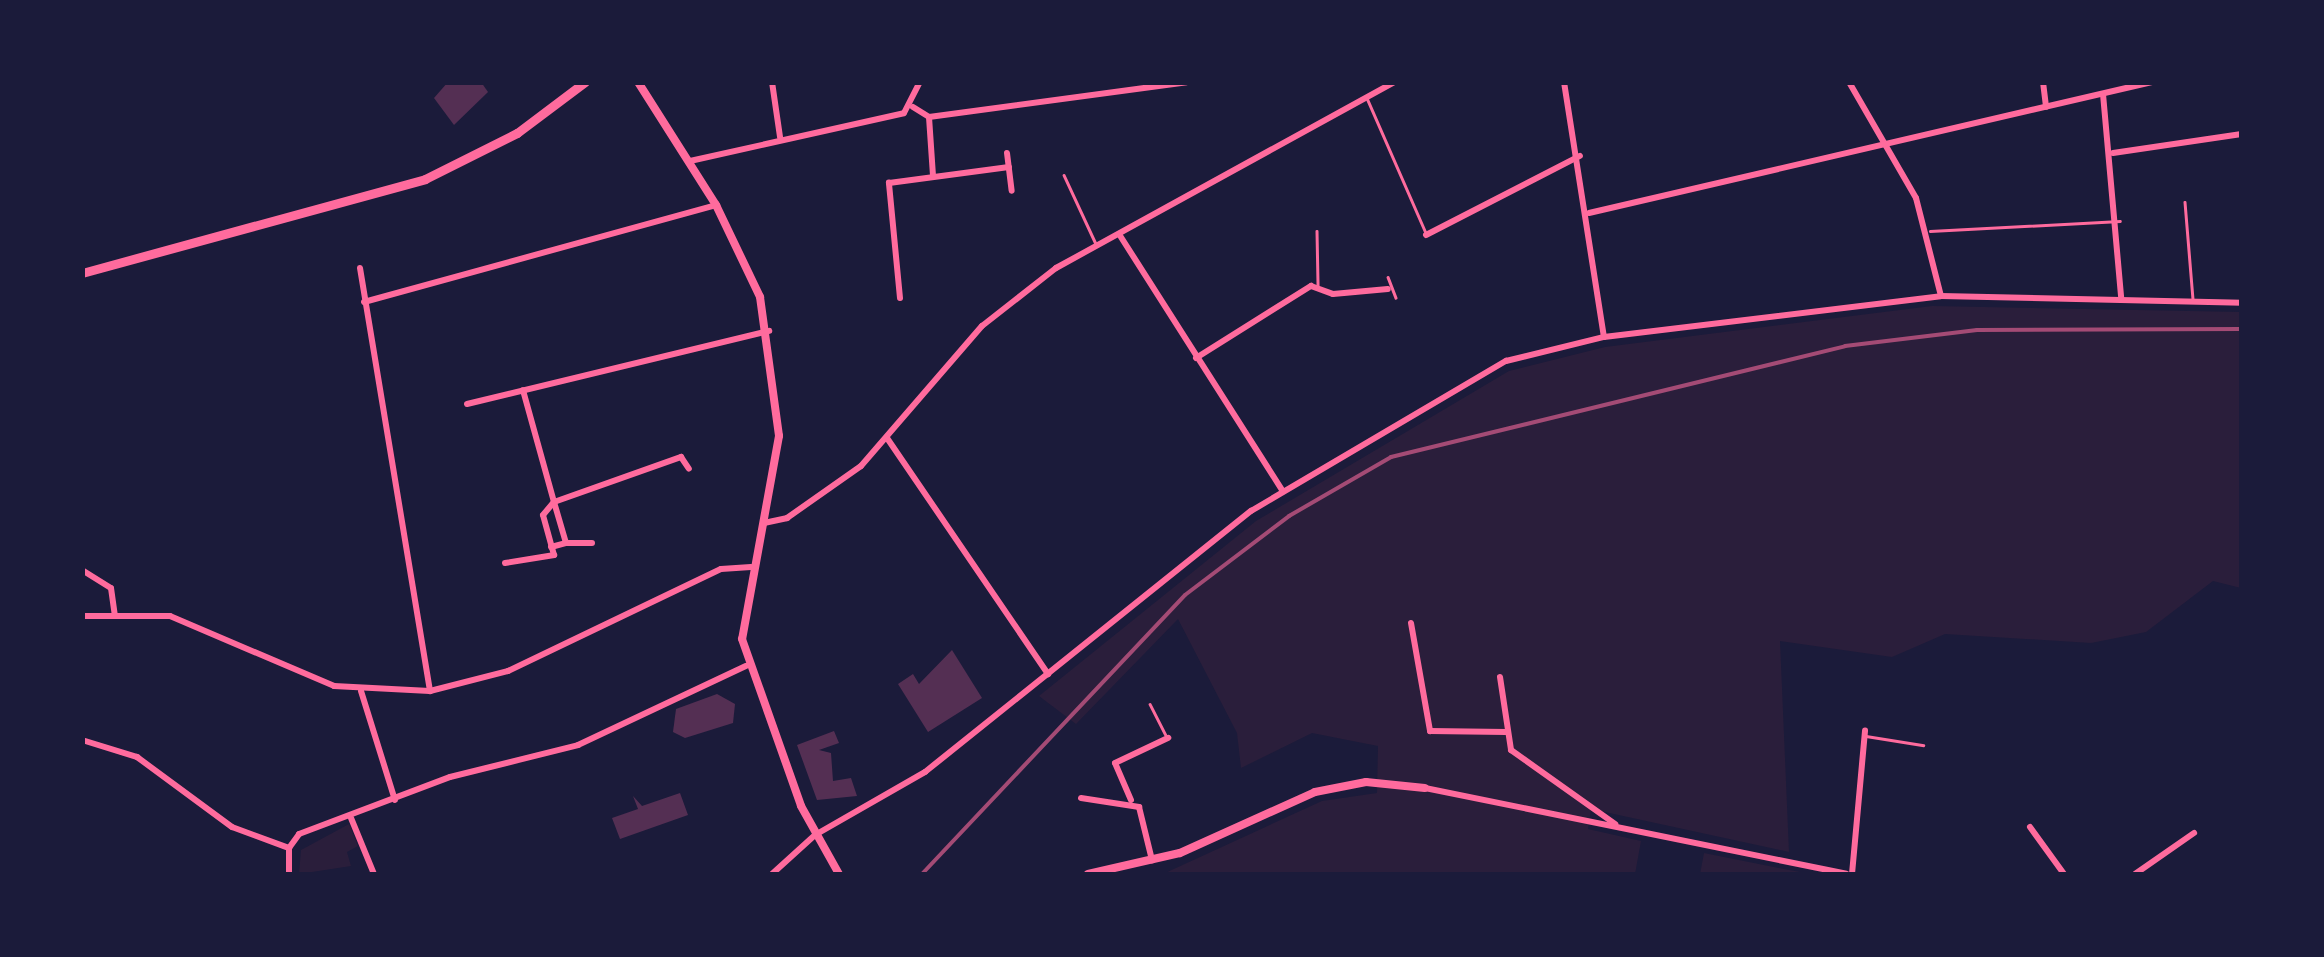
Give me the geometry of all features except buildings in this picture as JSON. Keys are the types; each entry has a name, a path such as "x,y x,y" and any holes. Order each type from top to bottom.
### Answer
{"main road":[{"path":"82,273 425,180 517,133 585,82"}],"street":[{"path":"638,82 716,205 769,331 779,436 764,523 751,567 746,666 815,835 839,874"},
{"path":"772,82 780,138"},
{"path":"913,107 920,82"},
{"path":"690,161 913,107 928,117 1187,82"},
{"path":"764,523 844,480 887,438 982,326 1096,245 1394,82"},
{"path":"1564,82 1589,212 1604,337"},
{"path":"1849,82 1930,231 1941,296"},
{"path":"2043,82 2046,107"},
{"path":"1589,212 2152,82"},
{"path":"2103,94 2114,153 2122,296"},
{"path":"928,117 933,176"},
{"path":"2114,153 2242,134"},
{"path":"1007,153 1012,191"},
{"path":"1426,234 1580,156"},
{"path":"900,298 889,184 1009,168"},
{"path":"364,302 716,205"},
{"path":"1118,233 1282,490"},
{"path":"360,268 430,692"},
{"path":"1196,358 1318,285 1333,294 1388,289"},
{"path":"772,874 815,835 926,772 1282,490 1477,375 1604,337 1941,296 2122,296 2242,303"},
{"path":"467,404 769,331"},
{"path":"523,390 566,543"},
{"path":"887,438 1048,674"},
{"path":"505,563 554,554 543,515 554,502 681,457 689,468"},
{"path":"551,547 592,542"},
{"path":"82,616 191,622 320,682 362,691 430,692 508,671 722,568 751,567"},
{"path":"82,570 111,588 115,615"},
{"path":"1412,622 1430,731 1506,732"},
{"path":"289,874 290,848 300,834 395,800 578,745 746,666"},
{"path":"1500,677 1506,732 1522,761 1616,825"},
{"path":"362,691 395,800"},
{"path":"1088,874 1152,861 1315,792 1366,782 1426,788 1849,874 1865,734"},
{"path":"1152,861 1150,832 1115,763 1168,738"},
{"path":"82,740 137,757 232,827 290,848"},
{"path":"1081,798 1132,801"},
{"path":"351,818 374,874"},
{"path":"2030,826 2064,874"},
{"path":"2135,874 2194,833"}],"lane":[{"path":"1366,97 1426,234"},
{"path":"1064,176 1096,245"},
{"path":"2185,202 2193,300"},
{"path":"1930,231 2120,222"},
{"path":"1317,231 1318,285"},
{"path":"1388,277 1388,289 1396,298"},
{"path":"1150,704 1173,749"},
{"path":"1865,734 1923,745"}],"shaded area":[{"path":"1932,306 2241,312 2241,588 2213,581 2146,632 2091,643 1945,634 1892,657 1780,641 1789,852 1591,809 1588,829 1641,841 1635,874 1163,874 1322,801 1377,793 1378,746 1312,733 1241,768 1237,733 1178,619 1076,724 1039,696 1256,521 1509,371 1605,347"},
{"path":"349,824 358,846 347,852 351,866 299,874 301,850"},
{"path":"1704,853 1784,869 1811,874 1700,874"}],"railway":[{"path":"922,874 1185,595 1289,516 1391,457 1845,346 1977,330 2242,329"}]}
